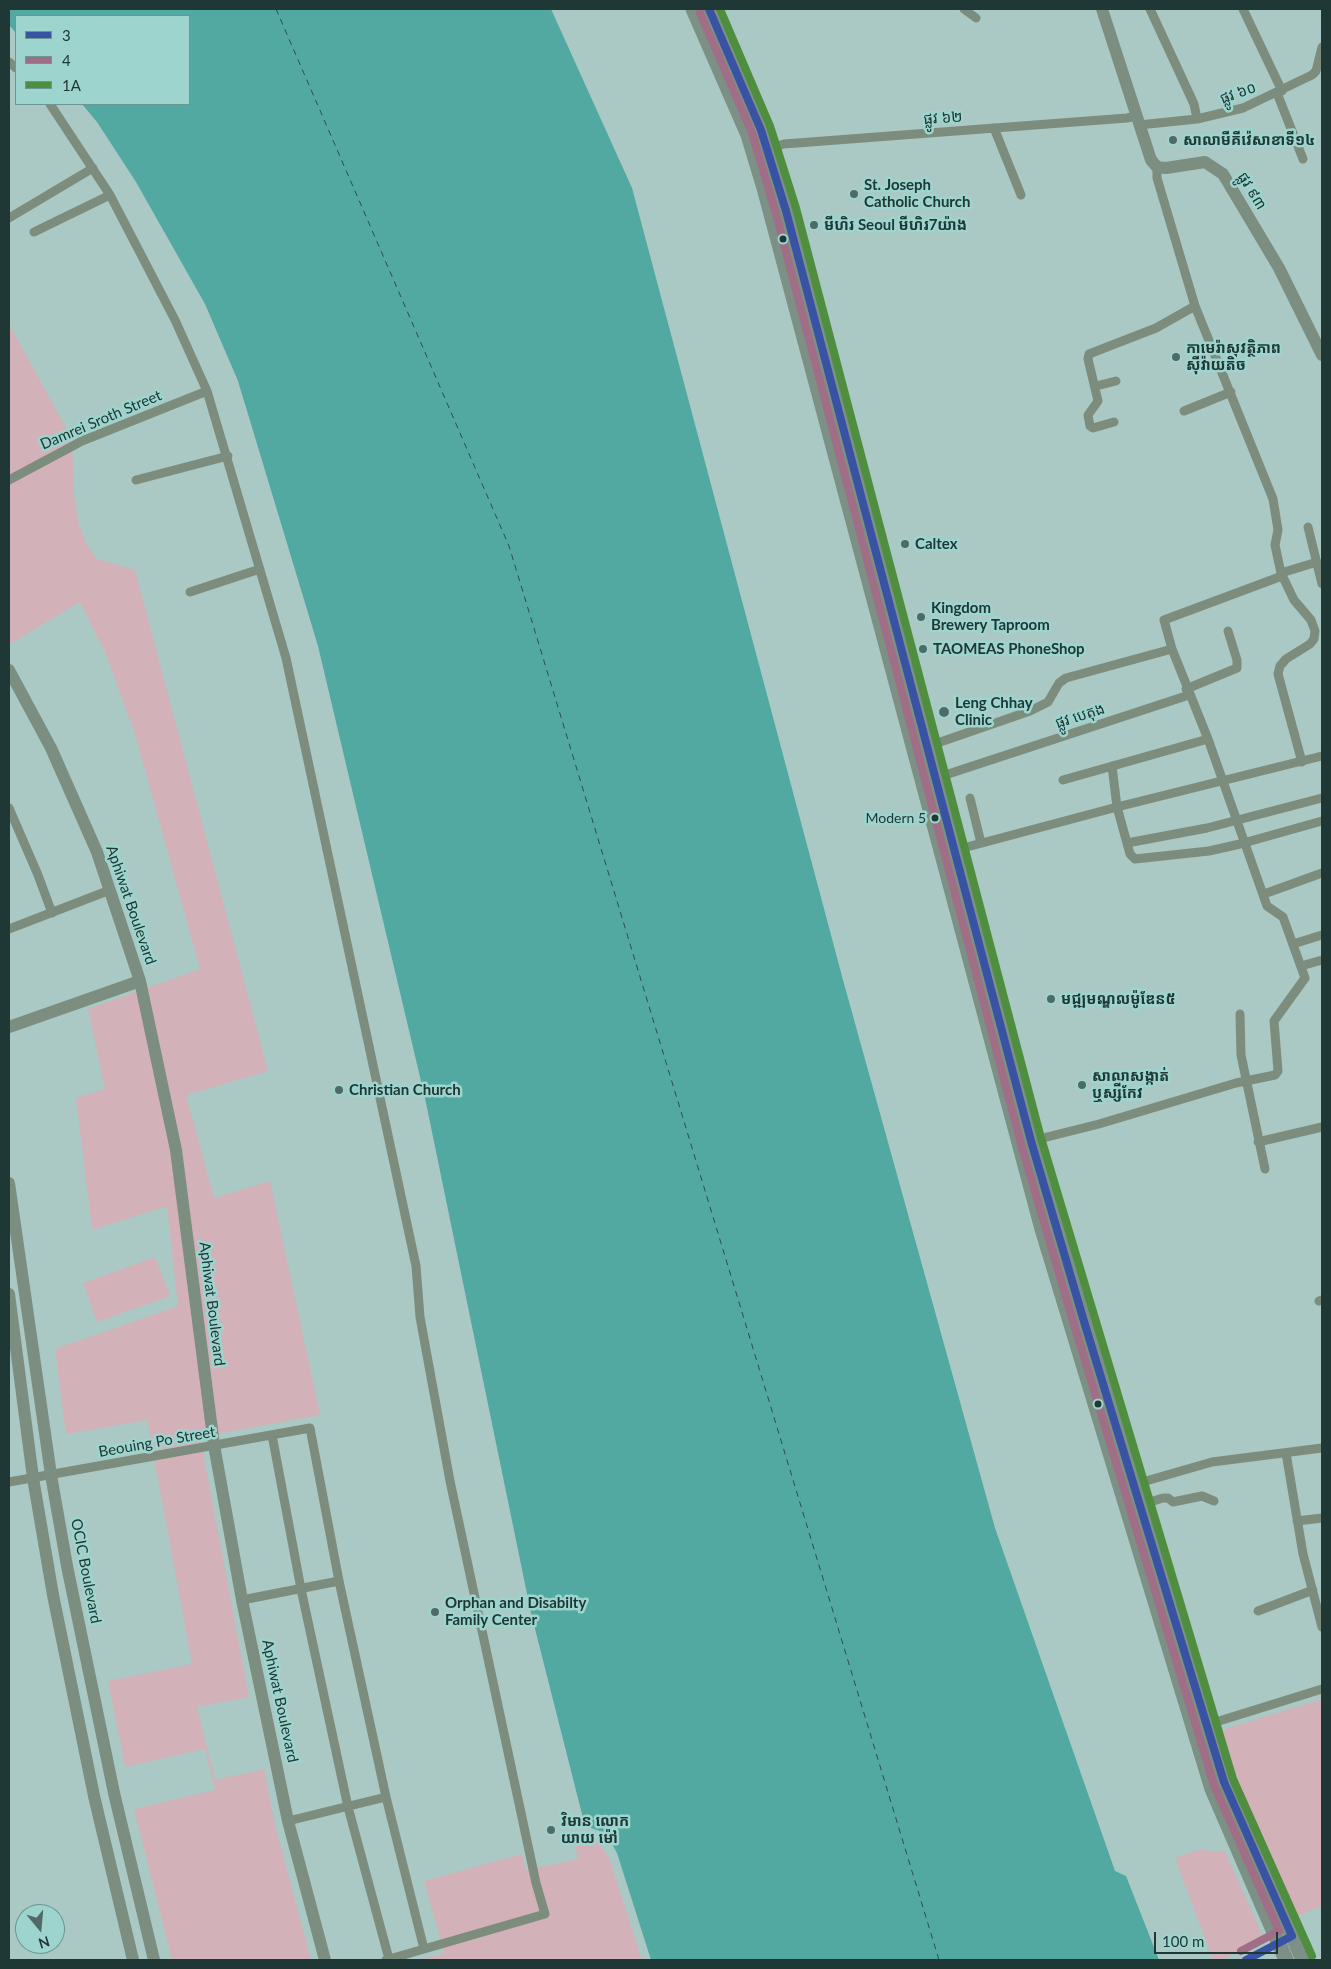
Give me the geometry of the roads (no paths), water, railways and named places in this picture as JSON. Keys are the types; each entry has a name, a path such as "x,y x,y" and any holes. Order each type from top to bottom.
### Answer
{"highway":[{"path":"693,9 761,151"},
{"path":"709,9 761,151 930,780 1040,1220 1128,1486 1140,1505 1222,1814 1286,1960"},
{"path":"948,852 1128,1486 1200,1727 1234,1809 1303,1960"}],"street":[{"path":"964,9 976,18"},
{"path":"1102,9 1137,120 1151,160 1157,167 1156,178 1195,306 1231,392 1272,499 1278,530 1275,545 1282,574 1294,600 1311,620 1315,631 1314,639 1310,644 1286,660 1280,666 1278,674 1302,762"},
{"path":"1150,9 1191,95 1196,120"},
{"path":"1243,9 1279,92 1303,159"},
{"name":"ផ្លូវ ៦០","path":"1137,120 1196,120 1244,108 1312,76 1319,70 1322,47"},
{"path":"51,105 110,196 168,306 207,391 228,456 286,658 416,1266 420,1318 450,1481 536,1883 545,1914 387,1960 348,1807 301,1589 272,1435"},
{"name":"ផ្លូវ ៦២","path":"761,151 784,144 1127,118 1137,120"},
{"path":"994,128 1021,195"},
{"name":"ផ្លូវ ៩៣","path":"1157,167 1166,168 1205,162 1223,174 1279,268 1322,356"},
{"path":"9,218 93,168"},
{"path":"34,232 110,196"},
{"path":"1114,422 1093,428 1090,426 1088,415 1098,401 1096,386 1088,359 1089,354 1156,328 1195,306"},
{"path":"1096,386 1116,381"},
{"name":"Damrei Sroth Street","path":"9,480 82,441 207,391"},
{"path":"1184,411 1231,392"},
{"path":"136,480 228,456"},
{"path":"1308,527 1322,584"},
{"path":"1031,1141 1099,1124 1246,1080 1275,1075 1278,1071 1274,1022 1305,980 1283,917 1281,913 1270,908 1264,894 1208,739 1172,649 1164,620 1317,562"},
{"path":"190,592 260,569"},
{"name":"ផ្លូវ បេតុង","path":"930,780 1188,692 1238,666 1228,631"},
{"path":"921,748 1030,711 1048,702 1059,683 1066,678 1172,649"},
{"name":"Aphiwat Boulevard","path":"9,670 51,748 97,852 140,981 176,1150 214,1445 242,1600 288,1821 325,1960"},
{"path":"1063,780 1208,739"},
{"path":"948,852 1322,756"},
{"path":"1112,766 1118,807 1130,854 1135,859 1209,851 1246,843 1322,821"},
{"path":"970,798 981,843"},
{"path":"1127,843 1238,821 1322,798"},
{"path":"9,808 52,913"},
{"path":"1264,894 1322,873"},
{"path":"9,929 110,890"},
{"path":"1293,944 1322,935"},
{"path":"1301,966 1322,960"},
{"path":"9,1027 140,981"},
{"path":"1240,1014 1241,1055 1264,1169"},
{"path":"1258,1142 1322,1127"},
{"name":"OCIC Boulevard","path":"9,1183 51,1475 114,1793 154,1960"},
{"path":"9,1294 33,1478 53,1594 94,1796 134,1960"},
{"name":"Beouing Po Street","path":"9,1482 310,1428 339,1581"},
{"path":"1128,1486 1212,1462 1322,1448"},
{"path":"1286,1453 1297,1521 1322,1626"},
{"path":"1140,1505 1168,1498 1173,1502 1196,1496 1210,1498 1214,1501"},
{"path":"1297,1521 1322,1518"},
{"path":"242,1600 339,1581 386,1797 424,1949"},
{"path":"1258,1611 1313,1590"},
{"path":"1200,1727 1322,1689"},
{"path":"288,1821 386,1797"}],"water":[{"path":"9,9 551,9 632,188 843,980 995,1528 1115,1871 1126,1876 1159,1960 651,1960 617,1853 606,1833 585,1826 531,1613 425,1098 318,646 238,381 205,304 136,182 97,122 83,105 190,105 190,15 15,15 15,32 9,25"}],"place":[{"name":"សាលាមីគីវ៉េសាខាទី១៤","path":"1173,140"},
{"name":"St. Joseph Catholic Church","path":"854,194"},
{"name":"មីហិរ Seoul មីហិរ7យ៉ាង","path":"814,225"},
{"name":"កាមេរ៉ាសុវត្ថិភាព ស៊ីវ៉ាយតិច","path":"1176,357"},
{"name":"Caltex","path":"905,544"},
{"name":"Kingdom Brewery Taproom","path":"921,617"},
{"name":"TAOMEAS PhoneShop","path":"923,649"},
{"name":"Leng Chhay Clinic","path":"944,712"},
{"name":"Modern 5","path":"935,818"},
{"name":"មជ្ឍមណ្ឌលម៉ូឌែន៥","path":"1051,999"},
{"name":"សាលាសង្កាត់ ឬស្សីកែវ","path":"1082,1085"},
{"name":"Christian Church","path":"339,1090"},
{"name":"Orphan and Disabilty Family Center","path":"435,1612"},
{"name":"វិមាន លោក យាយ ម៉ៅ","path":"551,1830"}]}
